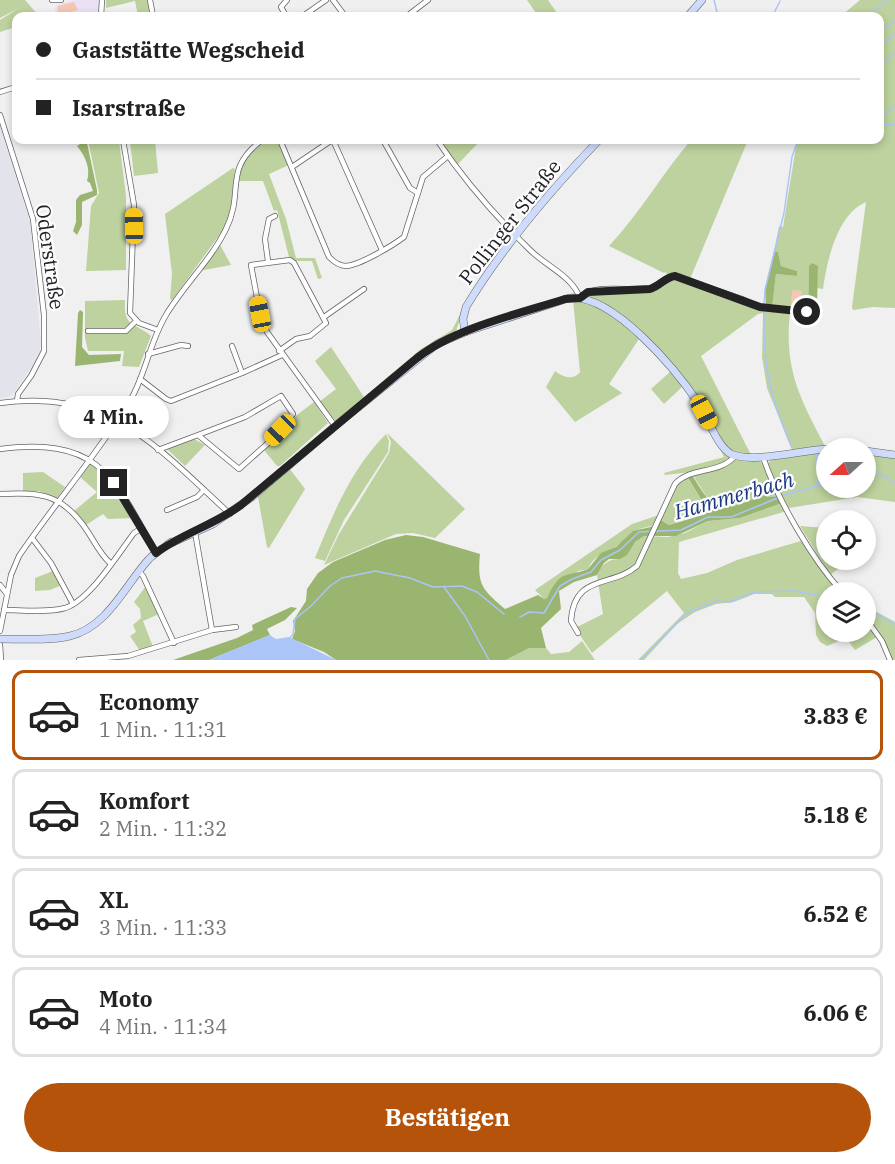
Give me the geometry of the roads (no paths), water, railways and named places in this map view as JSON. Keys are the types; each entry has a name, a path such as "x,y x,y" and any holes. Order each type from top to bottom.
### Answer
{"main road":[{"path":"692,12 702,0"},
{"name":"Pollinger Straße","path":"465,332 463,319 466,307 515,236 565,175 595,144"},
{"path":"169,544 230,514 426,351 465,332 565,299 580,298 592,301 613,314 658,354 695,398 726,450 736,455 763,457 816,448"},
{"path":"876,452 895,455"},
{"path":"0,639 55,638 78,633 98,621 113,607 139,571 156,553 179,537 204,528"}],"street":[{"path":"52,0 62,0"},
{"path":"315,0 318,5"},
{"path":"308,12 326,0"},
{"path":"412,12 428,0"},
{"name":"Oderstraße","path":"0,115 33,221 45,335 41,358 18,394 17,400"},
{"path":"124,144 134,204 130,311 136,321 158,330"},
{"path":"0,631 15,564 132,398 158,330 170,308 226,229 232,211 236,172 247,152 257,144"},
{"path":"282,144 333,260 340,265 348,265 382,250 405,236 424,175 448,156"},
{"path":"292,167 327,144"},
{"path":"335,144 382,250"},
{"path":"384,144 410,188 418,193"},
{"path":"440,144 473,190 515,236 570,282 580,298 593,291 650,289 668,277 675,276 760,307 807,312"},
{"path":"268,261 266,235 269,219 275,216"},
{"path":"140,379 170,401 243,374 280,353 294,340 306,339 322,328 326,323 324,317 294,263 286,260 252,264 262,321 280,353 335,426"},
{"path":"324,317 364,289"},
{"path":"88,331 126,331 136,321"},
{"path":"148,354 188,346"},
{"path":"232,346 243,374"},
{"path":"158,450 244,417 281,396 293,414 267,444 239,469 198,435"},
{"path":"0,403 17,400 71,403 118,420 158,450 230,514"},
{"path":"0,449 52,447 89,459 114,483 156,553"},
{"path":"578,633 571,624 575,604 583,592 595,582 625,574 633,569 643,557 673,487 681,477 725,464 736,455"},
{"path":"763,457 784,502 821,564 834,582"},
{"path":"167,510 197,497 204,490"},
{"path":"0,494 39,493 58,502 83,524 110,563"},
{"path":"4,610 53,610 73,604 87,592 134,533 142,528"},
{"path":"195,532 212,630"},
{"path":"32,538 51,563 73,604"},
{"path":"139,571 174,643"},
{"path":"0,585 7,594"},
{"path":"83,660 128,656 212,630 236,627"},
{"path":"876,633 890,660"},
{"path":"0,645 1,660"}],"water":[{"path":"270,635 276,639 289,637 336,660 209,660"}],"waterway":[{"path":"714,0 717,12"},
{"path":"873,12 887,0"},
{"path":"774,12 780,1"},
{"path":"884,30 895,20"},
{"path":"884,44 895,34"},
{"path":"884,62 895,53"},
{"path":"884,115 895,106"},
{"path":"884,124 895,125"},
{"path":"764,305 765,290 784,213 792,157 797,144"},
{"path":"764,310 766,365 777,410 791,446"},
{"name":"Hammerbach","path":"876,473 895,482"},
{"name":"Hammerbach","path":"520,617 529,612 544,613 560,586 591,572 601,560 620,550 639,532 681,530 708,517 731,517 790,493 816,486"},
{"name":"Hammerbach","path":"289,639 293,634 295,619 330,586 342,578 375,571 410,578 433,587 462,586 477,592 504,614"},
{"path":"444,587 465,616 489,660"},
{"path":"641,660 687,613 717,601 730,602 755,592 795,591 816,595"},
{"path":"876,614 895,624"}]}
